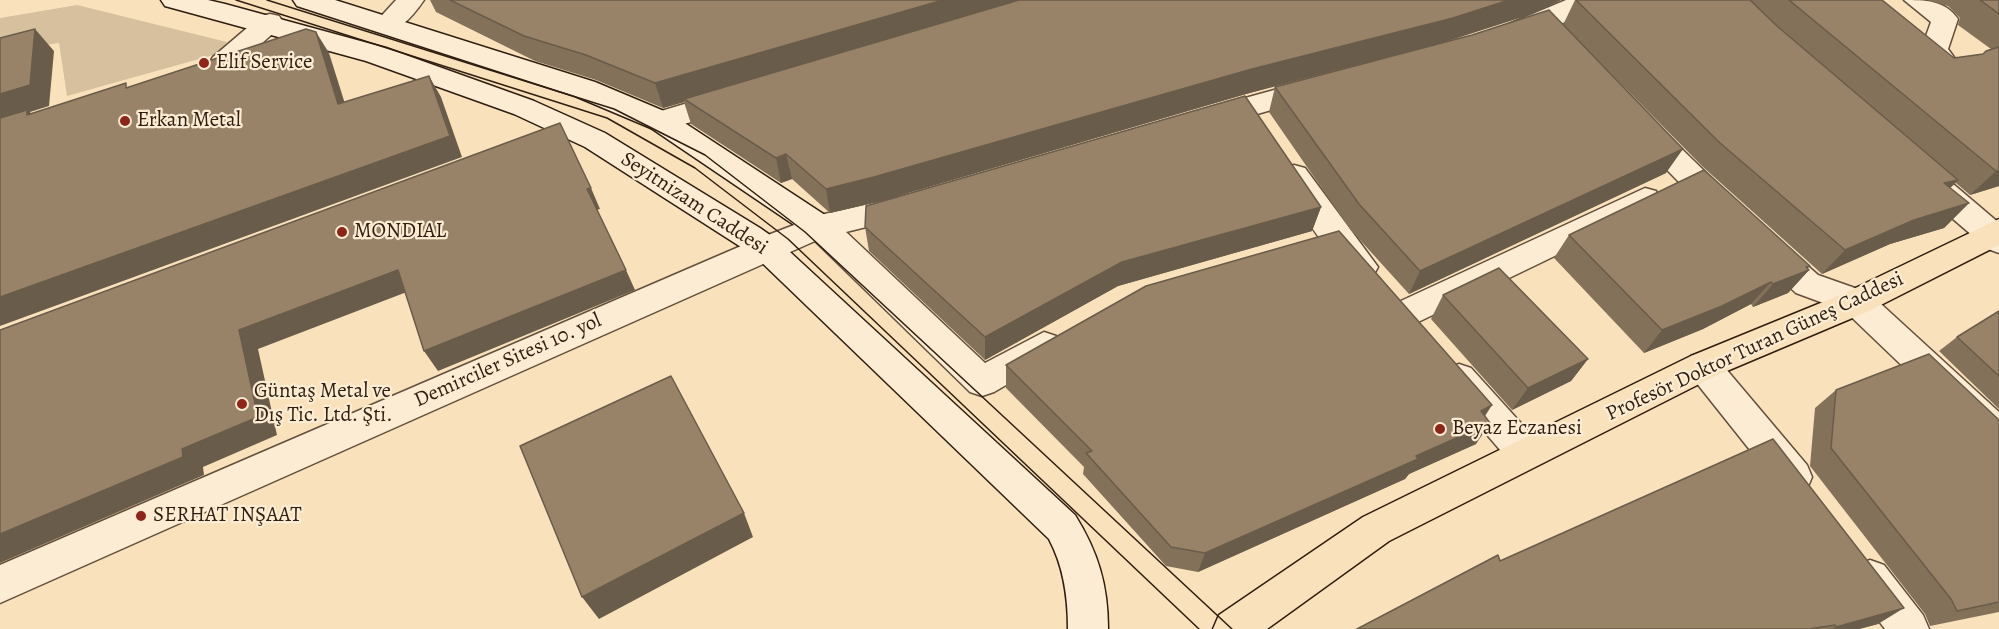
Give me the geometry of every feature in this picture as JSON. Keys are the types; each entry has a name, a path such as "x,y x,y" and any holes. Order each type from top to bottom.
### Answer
{"main road":[{"name":"Profesör Doktor Turan Güneş Caddesi","path":"1233,629 1376,529 1703,366 1857,302 1996,235"}],"street":[{"name":"Seyitnizam Caddesi","path":"174,0 270,22 486,93 574,129 698,201 766,248 1062,527 1078,554 1088,607 1088,629"},
{"path":"306,0 585,89 661,122 820,227 982,382 1071,331"},
{"path":"387,24 411,0"},
{"path":"1486,41 1550,31 1587,0"},
{"path":"1917,0 1945,19 1934,50 1950,72"},
{"path":"270,22 212,66 311,35"},
{"path":"1178,127 1246,106 1338,82"},
{"path":"661,122 751,94"},
{"path":"1246,106 1337,238 1525,453"},
{"path":"1624,108 1690,177 1807,284 1857,302 1999,435"},
{"path":"530,145 574,129"},
{"path":"1911,165 1996,235"},
{"path":"1402,315 1690,177"},
{"name":"Demirciler Sitesi 10. yol","path":"0,584 766,248 820,227 878,215 930,200"},
{"path":"1303,248 1337,238"},
{"path":"1703,366 1815,505"},
{"path":"1851,553 1909,629"}],"shaded area":[{"path":"77,5 227,42 217,54 67,96 59,43 0,52 0,18"}],"building":[{"path":"450,0 943,0 655,83 586,55 524,36"},
{"path":"1019,0 1509,0 1453,18 1252,69 826,189 786,154 776,158 684,99"},
{"path":"1576,0 1750,0 1777,26 1958,180 1944,183 1969,203 1914,220 1845,250 1720,143"},
{"path":"1789,0 1882,0 1954,58 1983,54 1999,47 1999,170 1996,171"},
{"path":"1980,0 1999,0 1999,14"},
{"path":"1549,10 1683,149 1420,271 1359,204 1275,87 1472,35"},
{"path":"35,29 30,85 0,94 0,38"},
{"path":"306,29 316,32 338,104 429,76 450,136 0,297 0,118 27,110 27,115 126,83 126,88"},
{"path":"1245,96 1321,207 1122,262 985,337 865,227 866,206"},
{"path":"560,123 591,188 587,189 626,270 424,351 398,270 239,330 258,417 182,449 183,457 0,534 0,330"},
{"path":"1704,170 1810,266 1806,267 1809,270 1773,284 1771,282 1722,306 1662,330 1569,235"},
{"path":"1339,231 1492,405 1481,411 1490,423 1416,456 1418,459 1205,553 1171,547 1086,453 1092,451 1006,365 1146,286"},
{"path":"1499,268 1588,359 1528,388 1443,295"},
{"path":"1999,311 1999,376 1957,337"},
{"path":"1929,354 1999,420 1999,602 1957,611 1951,599 1831,448 1836,390"},
{"path":"671,376 744,513 582,597 520,446"},
{"path":"1773,439 1904,608 1836,627 1835,625 1809,629 1357,629 1498,555 1500,561"}],"tram line":[{"path":"236,0 607,118 695,168 788,239 1199,629"},
{"path":"267,0 614,109 705,155 805,232 1232,629"}],"place":[{"name":"Elif Service","path":"204,63"},
{"name":"Erkan Metal","path":"125,121"},
{"name":"MONDIAL","path":"342,232"},
{"name":"Güntaş Metal ve Dış Tic. Ltd. Şti.","path":"242,404"},
{"name":"Beyaz Eczanesi","path":"1440,429"},
{"name":"SERHAT INŞAAT","path":"141,516"}]}
